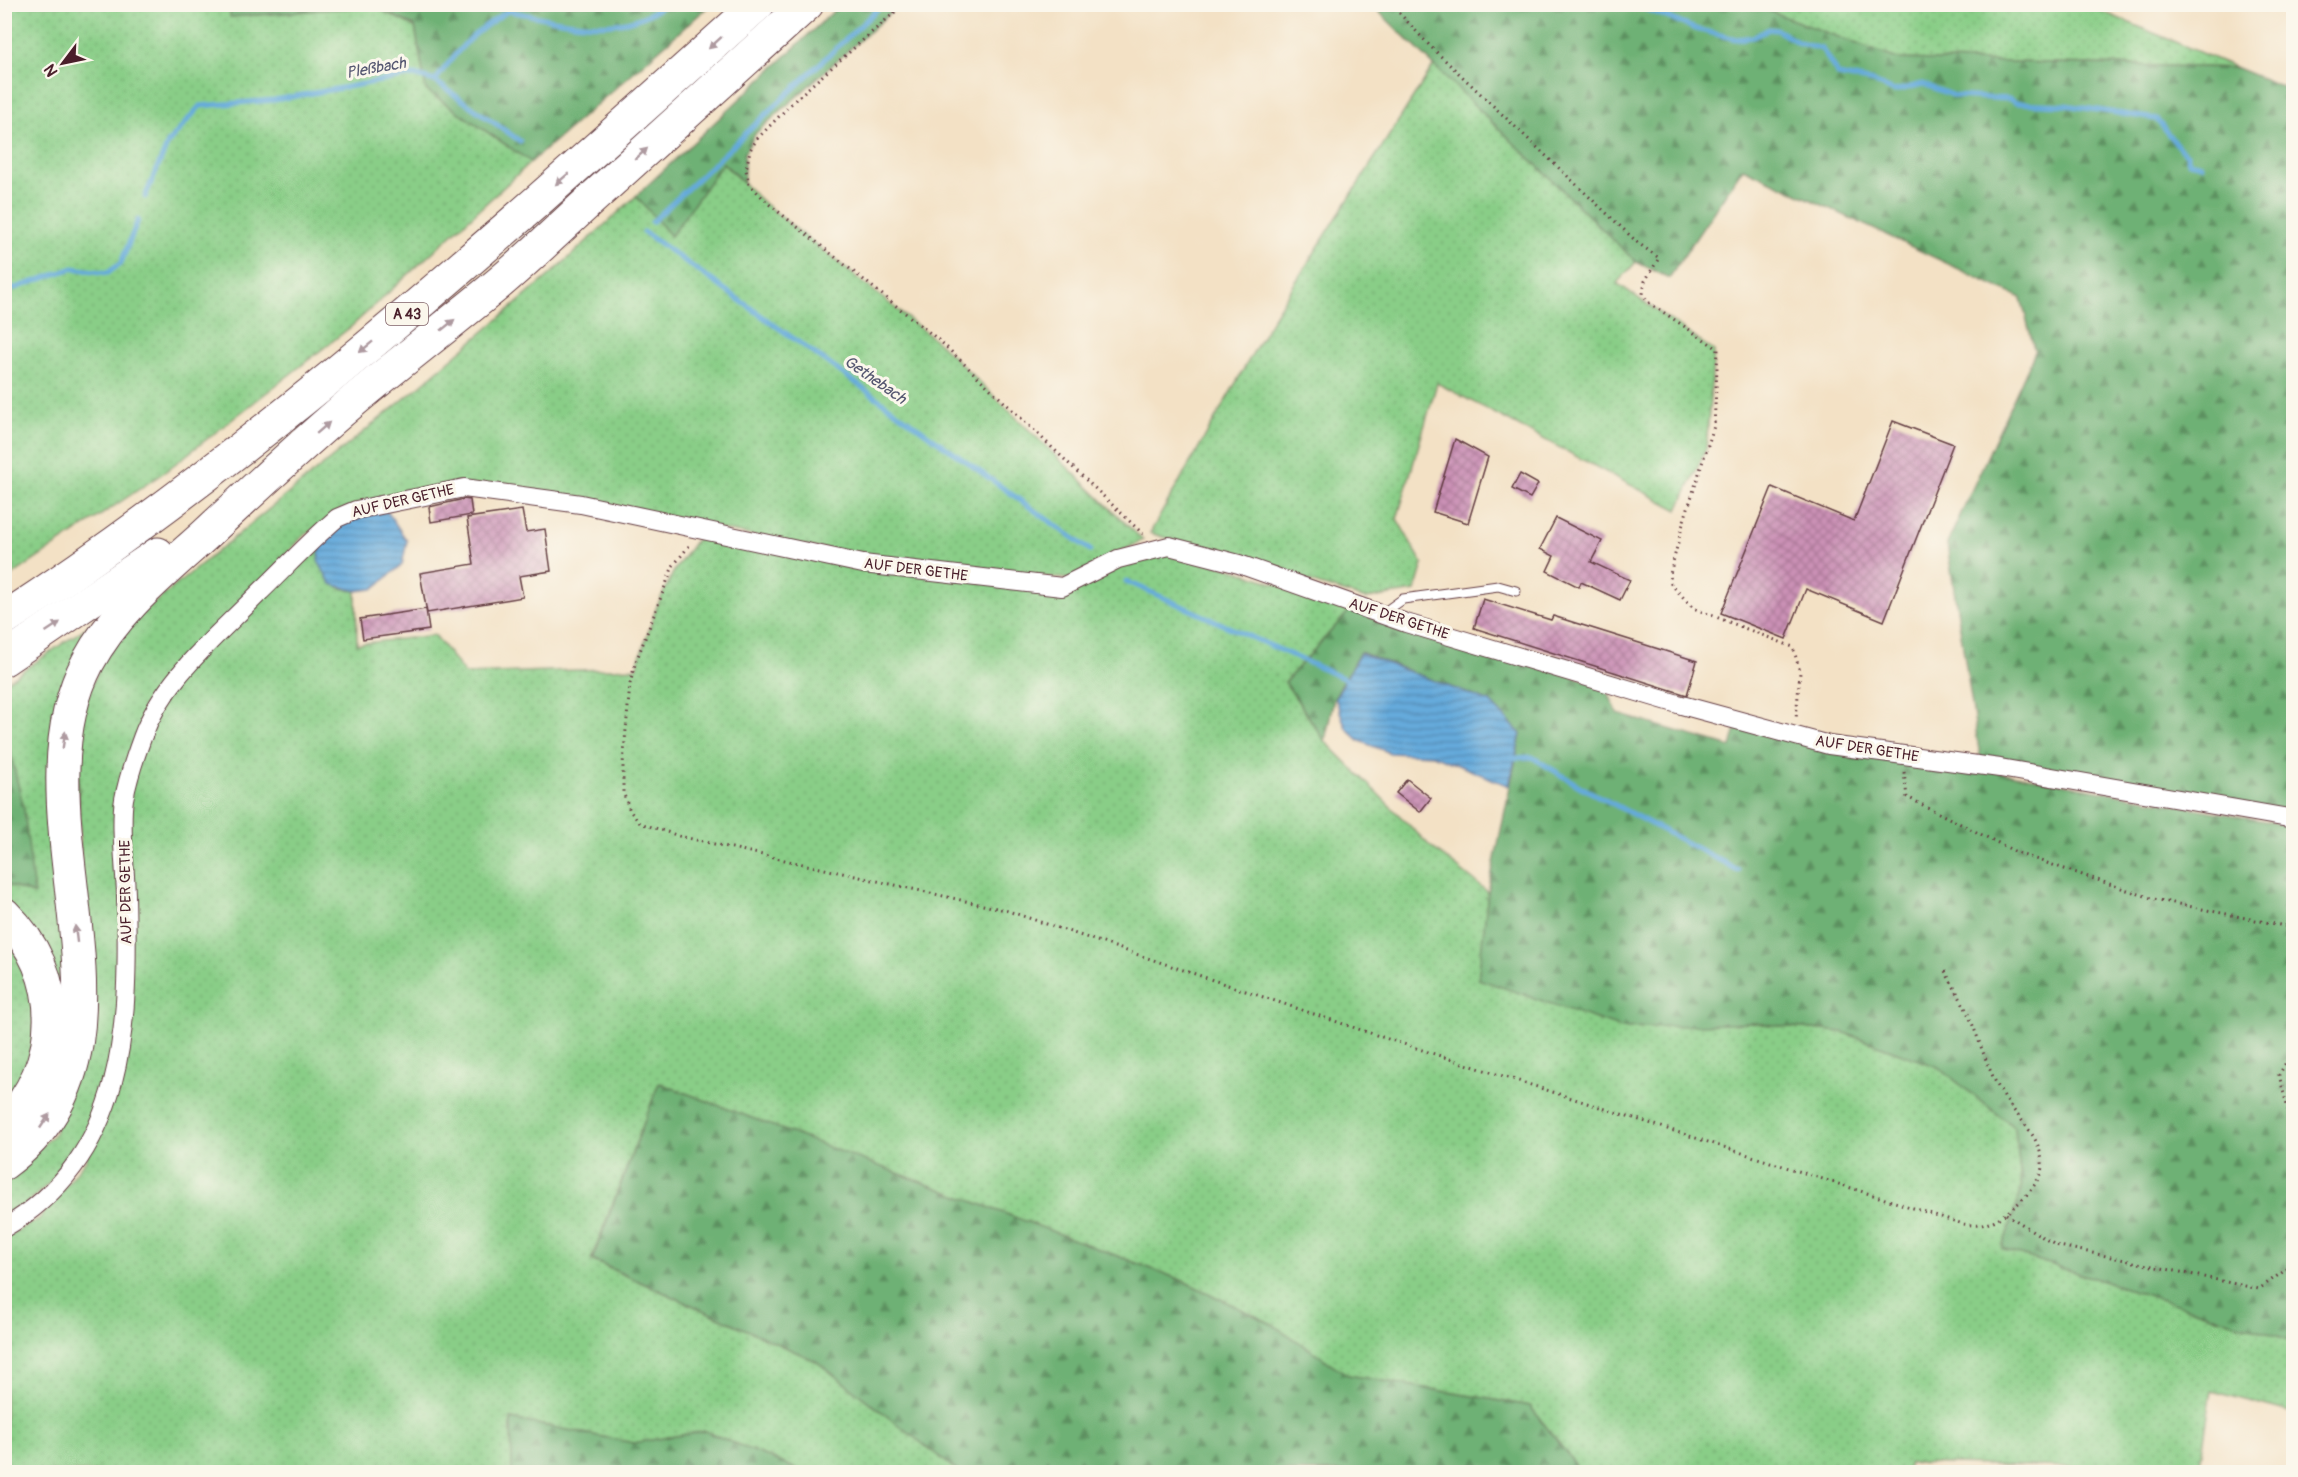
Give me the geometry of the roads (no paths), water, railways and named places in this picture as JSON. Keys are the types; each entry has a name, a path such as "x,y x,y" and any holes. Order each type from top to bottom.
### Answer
{"highway":[{"name":"A 43","path":"4,620 93,561 202,479 396,324 758,4"},
{"name":"A 43","path":"4,659 122,580 292,454 501,281 807,4"},
{"path":"4,1163 21,1150 45,1123 63,1092 75,1054 81,1002 61,777 63,743 70,706 88,662 120,615 292,454"},
{"path":"4,597 202,479"},
{"path":"4,914 24,934 38,958 44,975 50,1016 48,1048 36,1085 4,1126"}],"street":[{"name":"AUF DER GETHE","path":"4,1228 40,1204 72,1168 93,1134 110,1095 120,1064 127,988 124,800 144,734 165,694 195,657 336,518 356,510 464,488 581,504 862,564 1062,587 1118,559 1169,546 1239,564 1382,615 1678,704 1829,745 2022,772 2294,819"}],"lane":[{"path":"1382,615 1403,599 1498,586 1516,591"}],"water":[{"path":"385,508 407,541 402,565 373,589 356,591 331,584 318,561 321,540 354,514"},
{"path":"1360,653 1490,702 1521,734 1509,786 1433,755 1390,753 1360,741 1346,728 1335,698"}],"waterway":[{"name":"Pleßbach","path":"435,81 467,42 485,26 508,11 568,22 609,24 628,22 647,15 665,4"},
{"path":"652,222 883,4"},
{"path":"1634,4 1696,29 1736,39 1753,37 1769,29 1777,30 1799,43 1822,49 1838,75 1874,82 1894,91 1923,84 1954,96 2009,99 2016,103 2065,105 2156,119 2181,150 2187,154 2189,162 2202,165"},
{"name":"Pleßbach","path":"145,197 168,143 200,106 274,100 414,75 435,81 520,141"},
{"name":"Pleßbach","path":"4,292 73,268 108,273 121,263 138,220"},
{"name":"Gethebach","path":"644,232 1090,550"},
{"path":"1126,581 1345,679"},
{"path":"1516,758 1532,757 1581,787 1738,870"}]}
